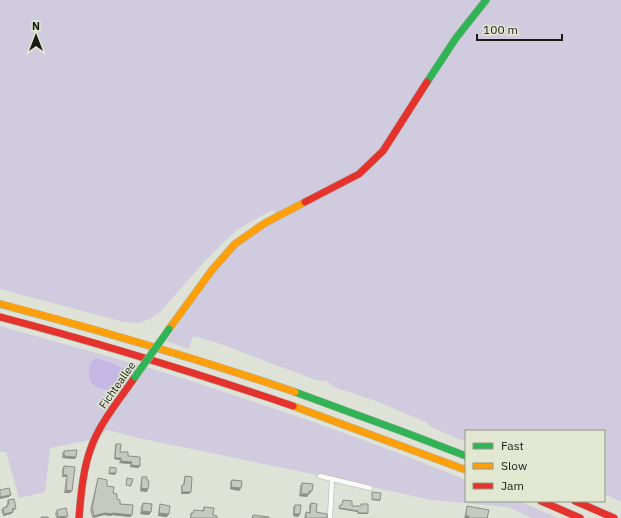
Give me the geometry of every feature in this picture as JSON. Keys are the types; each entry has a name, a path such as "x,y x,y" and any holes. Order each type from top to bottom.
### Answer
{"main road":[{"name":"Fichteallee","path":"79,518 84,470 99,430 206,278 226,253 246,235 265,223 359,174 383,151 456,38 486,0"},
{"path":"0,304 114,335 223,368 346,410 465,456"},
{"path":"0,318 87,341 232,386 370,433 465,470"},
{"path":"543,502 580,518"},
{"path":"577,502 614,518"}],"street":[{"path":"320,476 370,488"},
{"path":"330,518 332,479"}],"shaded area":[{"path":"0,0 621,0 621,502 605,494 605,430 465,430 465,442 431,427 426,422 373,400 334,387 327,381 316,380 215,342 193,336 189,349 166,341 213,274 233,251 277,214 272,210 238,229 204,262 160,312 150,319 139,323 124,322 0,289"},
{"path":"0,326 139,365 102,420 100,432 147,367 308,420 465,480 465,502 520,502 558,518 532,518 508,507 431,500 138,438 108,430 101,433 95,441 90,440 50,448 45,492 19,498 6,452 0,452"},
{"path":"95,358 109,362 124,369 122,375 109,389 97,387 90,380 89,369"}],"building":[{"path":"116,444 121,444 120,452 128,452 128,456 140,457 140,466 131,465 132,462 121,461 121,458 115,458"},
{"path":"77,450 76,457 64,456 64,451"},
{"path":"64,466 75,467 72,491 66,490 67,475 63,475"},
{"path":"110,467 116,468 116,473 109,473"},
{"path":"185,476 192,477 191,492 182,492 182,485 184,485"},
{"path":"142,477 147,477 147,480 149,481 148,489 141,488"},
{"path":"98,478 107,480 107,486 114,487 113,493 117,494 117,499 120,500 120,504 133,505 132,515 105,513 94,516 92,508"},
{"path":"127,478 133,479 131,486 126,485"},
{"path":"232,480 242,481 241,488 231,487"},
{"path":"302,483 313,484 312,491 309,491 309,494 301,494"},
{"path":"9,488 11,495 0,497 0,490"},
{"path":"372,492 381,493 380,500 372,499"},
{"path":"14,499 16,508 12,509 13,512 4,514 3,508 7,507 9,504 8,500"},
{"path":"343,500 352,501 352,506 368,504 368,513 358,513 358,511 339,508 340,505 342,505"},
{"path":"143,503 152,504 151,512 142,511"},
{"path":"311,503 317,504 316,512 327,514 327,518 306,518 306,512 310,513"},
{"path":"160,504 170,506 169,514 159,513"},
{"path":"295,505 301,505 300,514 294,514"},
{"path":"467,506 489,510 487,518 469,518 469,516 466,516"},
{"path":"204,507 214,508 213,515 217,516 217,518 191,518 191,513 193,513 194,510 204,511"},
{"path":"66,508 68,516 58,517 57,510"},
{"path":"253,515 269,517 269,518 252,518"}],"traffic: fast":[{"path":"427,82 456,38 486,0"},
{"path":"135,377 169,329"},
{"path":"295,392 465,456"}],"traffic: slow":[{"path":"169,329 212,270 235,244 265,223 305,202"},
{"path":"0,304 148,345 295,392"},
{"path":"293,406 465,470"}],"traffic: jam":[{"path":"305,202 359,174 383,151 427,82"},
{"path":"0,317 147,359 293,406"},
{"path":"79,518 84,472 92,445 106,418 135,377"},
{"path":"543,502 580,518"},
{"path":"577,502 614,518"}]}
